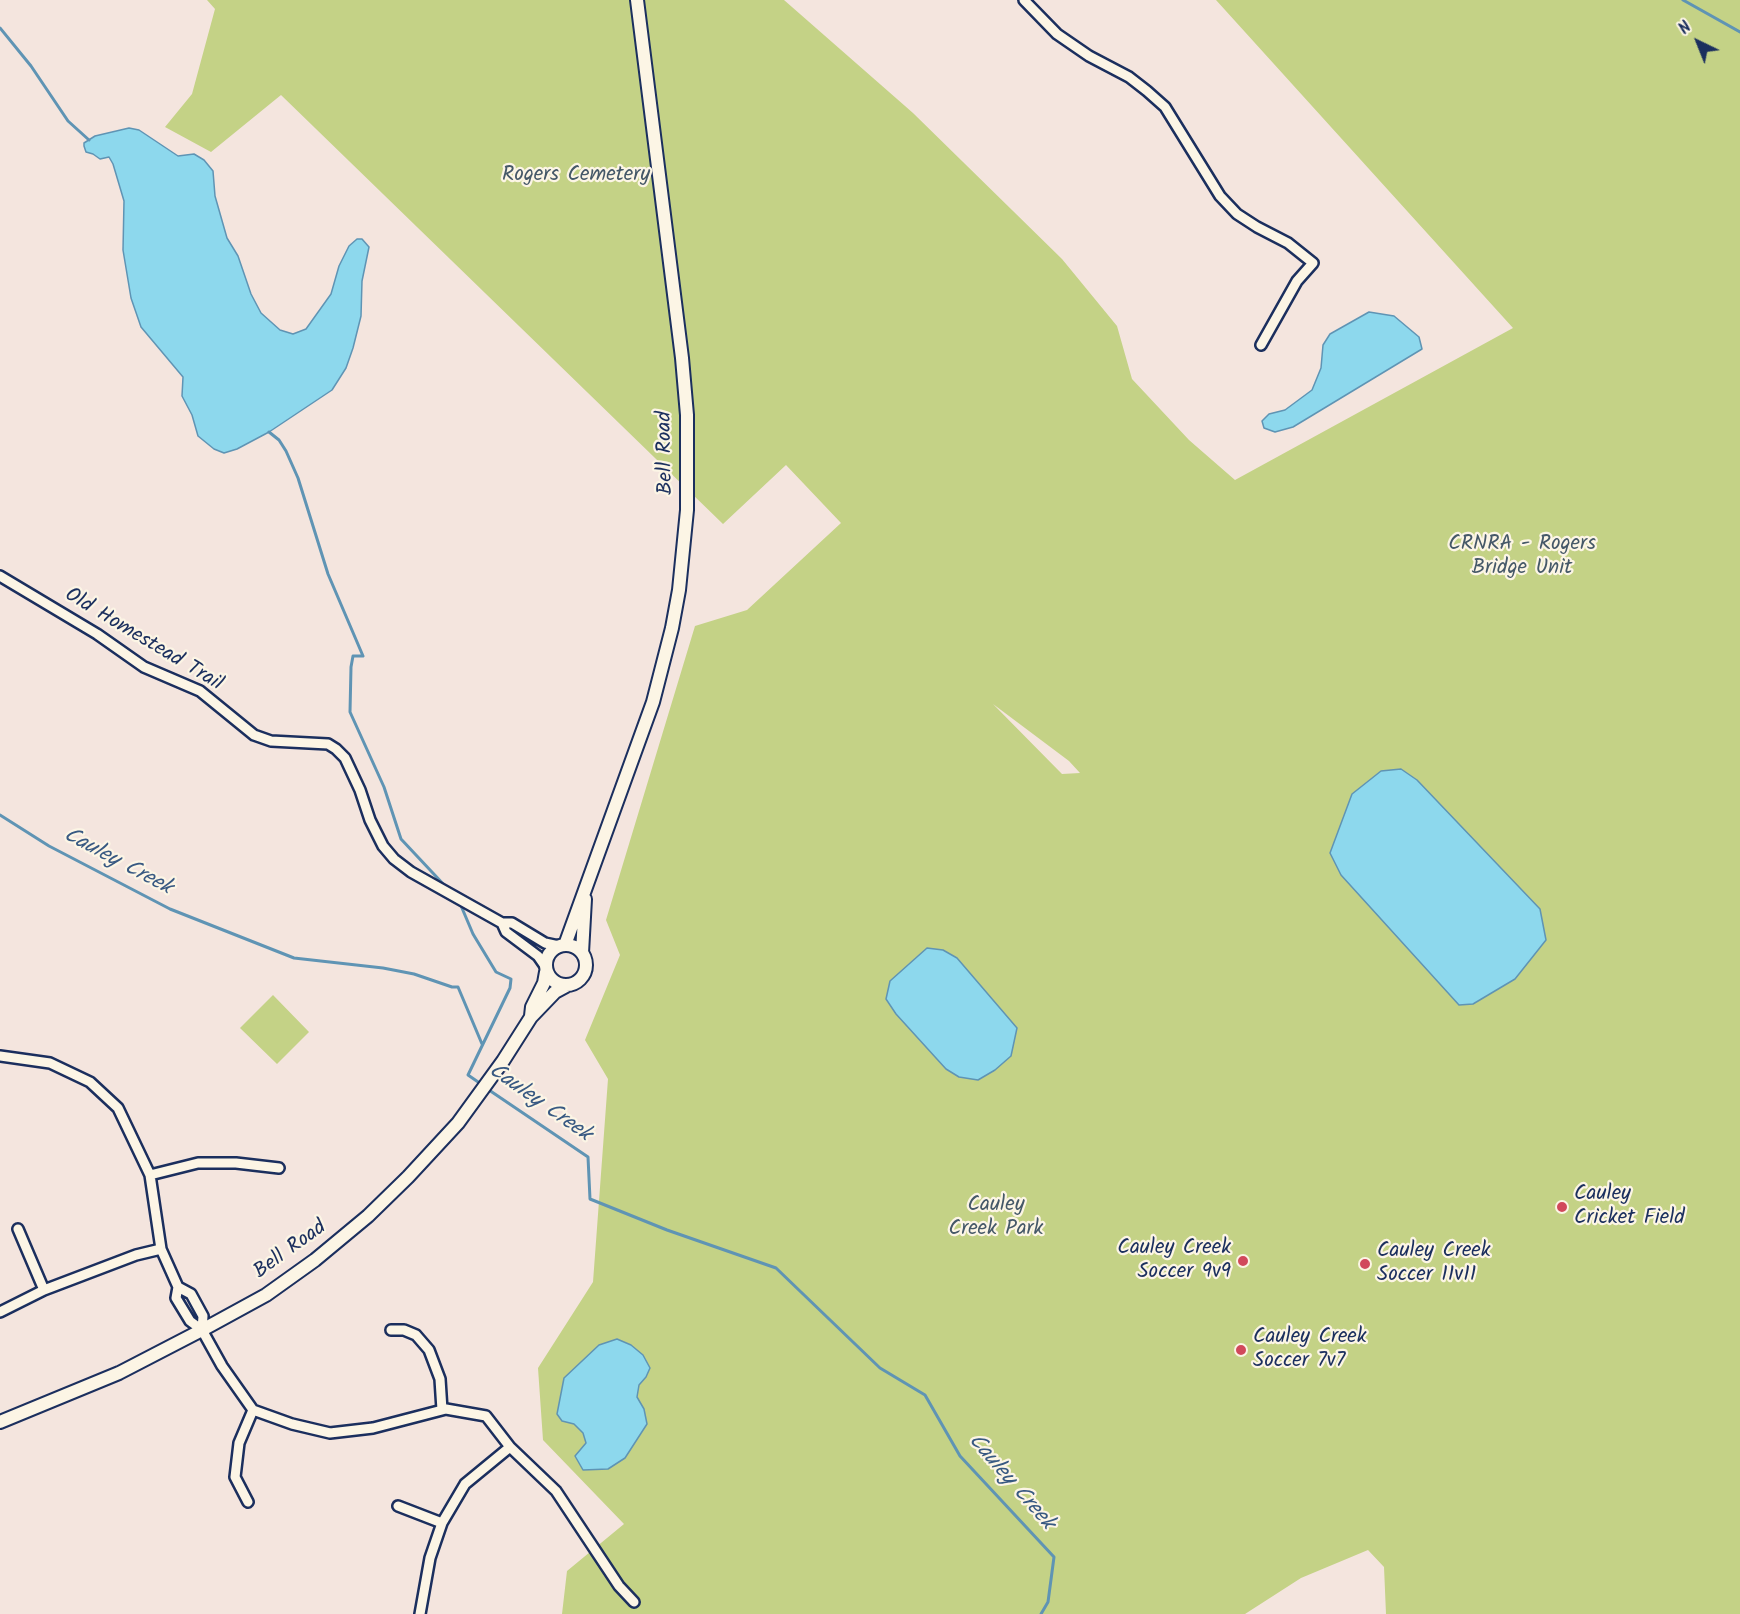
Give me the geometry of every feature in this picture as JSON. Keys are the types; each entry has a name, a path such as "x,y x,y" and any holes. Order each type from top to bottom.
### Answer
{"street":[{"name":"Bell Road","path":"531,1017 532,1007 544,983 549,954 562,945 585,892 647,721 679,590 687,510 687,415 682,358 637,0"},
{"path":"1024,0 1057,34 1089,56 1129,77 1165,107 1220,196 1238,214 1288,243 1314,263 1296,281 1261,345"},
{"name":"Old Homestead Trail","path":"0,576 97,634 144,667 200,691 254,735 271,741 328,744 336,749 345,758 360,789 370,820 383,846 394,859 411,872 502,923"},
{"name":"Bell Road","path":"0,1422 119,1373 266,1295 315,1260 368,1216 458,1123 503,1061 531,1017 555,992 580,979 586,967 582,953 585,892"},
{"path":"568,986 555,983 538,956 506,932 502,923 512,923 545,943 578,949 582,953"},
{"path":"0,1056 50,1063 90,1082 118,1108 150,1174 161,1249 178,1287 176,1298 189,1321 202,1330 222,1366 253,1410 292,1424 330,1433 373,1428 446,1409 486,1416 510,1447 556,1491 619,1586 634,1602"},
{"path":"150,1174 198,1163 236,1163 279,1168"},
{"path":"18,1229 44,1290"},
{"path":"0,1312 44,1290 136,1255 161,1249"},
{"path":"178,1287 190,1294 203,1316 202,1330"},
{"path":"391,1330 404,1330 416,1335 429,1350 440,1379 442,1410"},
{"path":"248,1502 235,1477 239,1443 253,1410"},
{"path":"420,1614 430,1558 442,1523 465,1484 510,1447"},
{"path":"398,1506 442,1523"}],"green space":[{"path":"207,0 784,0 913,113 1062,259 1117,326 1132,379 1189,440 1235,480 1513,328 1216,0 1740,0 1740,1614 1386,1614 1384,1567 1368,1550 1301,1578 1245,1614 562,1614 567,1571 624,1524 543,1440 538,1368 593,1282 608,1079 585,1040 620,955 606,920 695,626 747,610 841,523 786,465 723,524 281,95 211,152 165,127 192,94 215,9","holes":["993,704 1069,761 1080,773 1062,774"]},
{"path":"273,995 309,1032 277,1064 240,1028"}],"water":[{"path":"129,128 139,130 178,156 194,154 204,160 213,171 215,196 227,238 238,256 251,294 261,313 280,330 293,334 306,329 331,294 339,266 349,246 357,239 362,239 369,247 362,281 361,316 353,348 346,368 332,390 269,432 237,449 224,453 214,449 198,436 192,415 182,396 183,377 141,327 131,298 123,250 124,201 113,164 109,157 100,159 86,152 84,146 84,143 95,136"},
{"path":"1369,312 1394,316 1419,337 1422,349 1293,427 1275,432 1264,428 1262,421 1269,414 1285,410 1312,390 1321,368 1323,345 1330,334"},
{"path":"1401,769 1417,780 1540,909 1546,940 1515,979 1473,1004 1459,1005 1341,875 1330,853 1352,794 1381,771"},
{"path":"927,948 943,950 957,958 1017,1028 1011,1056 995,1070 978,1080 959,1077 946,1069 896,1014 886,999 890,981"},
{"path":"617,1339 631,1345 643,1355 650,1368 639,1385 637,1397 644,1409 647,1424 625,1458 608,1469 583,1470 575,1456 586,1443 583,1433 574,1424 562,1421 557,1414 564,1378 599,1345"}],"waterway":[{"path":"1683,0 1740,32"},
{"path":"0,28 31,66 68,121 89,140"},
{"path":"269,432 279,440 286,451 298,478 328,574 363,656 353,656 350,712 384,787 401,839 446,887"},
{"name":"Cauley Creek","path":"0,815 49,846 170,909 294,958 383,968 458,987 482,1044"},
{"path":"459,901 473,934 496,972 511,979 510,988 468,1075 481,1084"},
{"name":"Cauley Creek","path":"486,1088 588,1157 590,1199 667,1230 776,1268 880,1368 925,1395 960,1456 1054,1557 1048,1602 1041,1614"}],"place":[{"name":"Cauley Cricket Field","path":"1562,1207"},
{"name":"Cauley Creek Soccer 9v9","path":"1243,1261"},
{"name":"Cauley Creek Soccer 11v11","path":"1365,1264"},
{"name":"Cauley Creek Soccer 7v7","path":"1241,1350"}],"park label":[{"name":"Rogers Cemetery","path":"576,176"},
{"name":"CRNRA - Rogers Bridge Unit","path":"1522,557"},
{"name":"Cauley Creek Park","path":"996,1218"}]}
